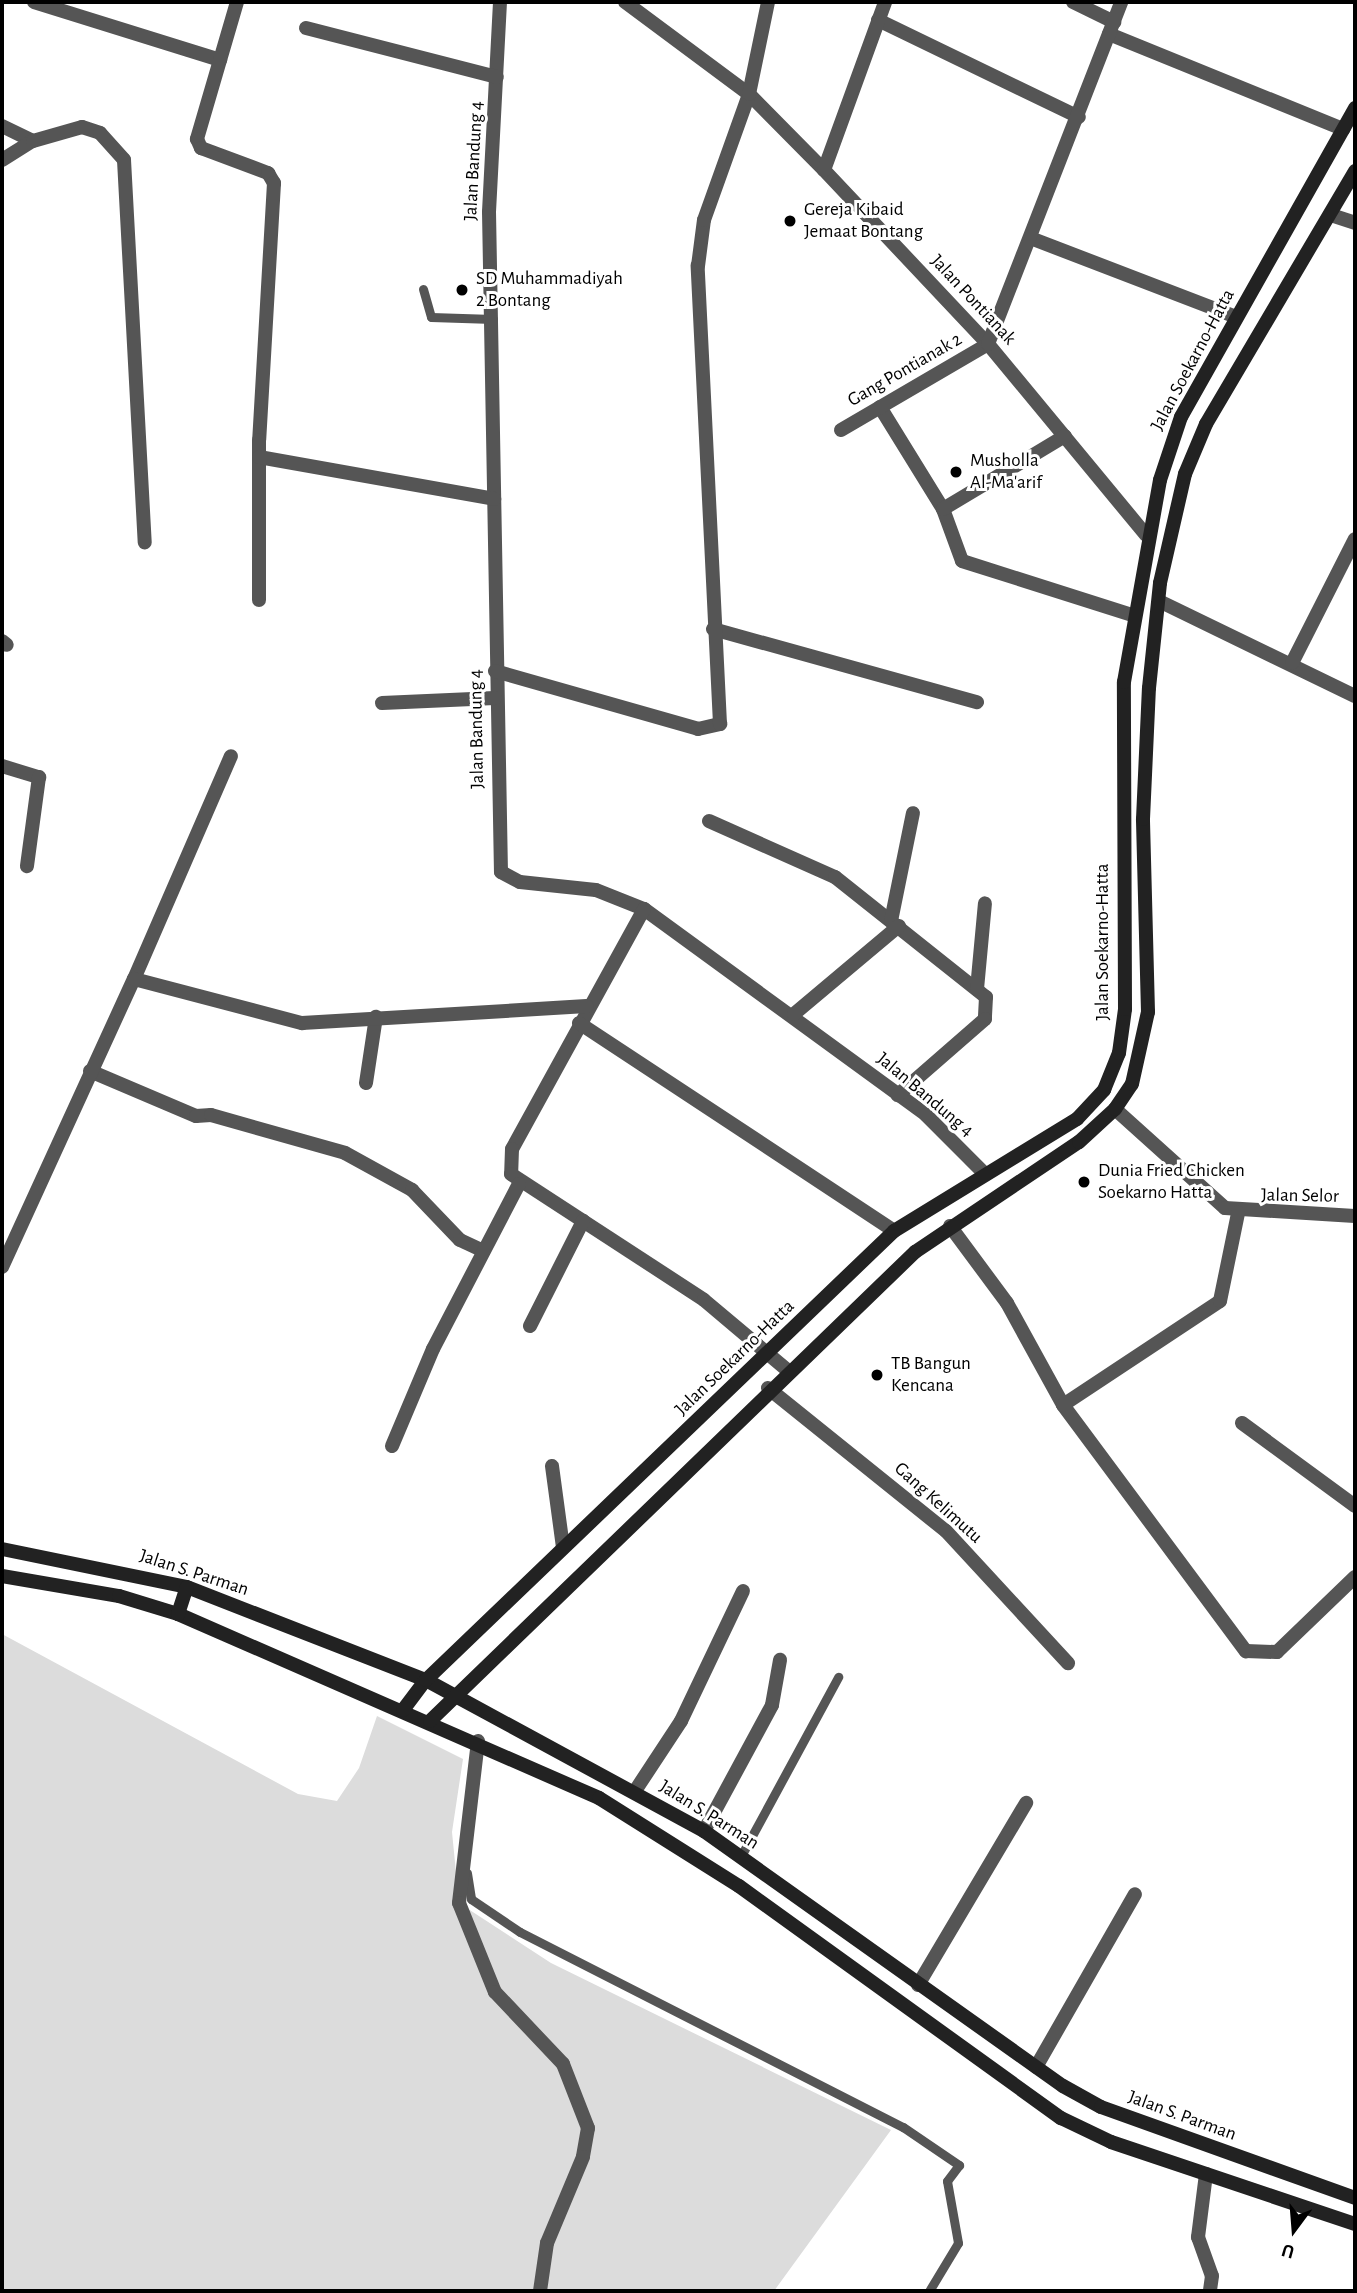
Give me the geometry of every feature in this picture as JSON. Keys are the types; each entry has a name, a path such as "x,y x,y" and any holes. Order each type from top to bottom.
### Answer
{"main road":[{"name":"Jalan Soekarno-Hatta","path":"403,1710 426,1679 894,1231 1077,1119 1104,1090 1119,1053 1124,682 1146,535 1170,443 1236,317 1355,108"},
{"path":"430,1721 453,1693 787,1370 950,1226 1079,1142 1115,1110 1132,1084 1148,1012 1143,819 1160,583 1185,474 1206,424 1355,171"},
{"path":"1138,576 1160,583"},
{"name":"Jalan S. Parman","path":"2,1549 127,1570 187,1587 426,1679 704,1831 918,1985 1036,2067 1101,2107 1355,2198"},
{"path":"119,1596 127,1570"},
{"path":"2,1576 119,1596 178,1614 478,1741 667,1837 1061,2118 1206,2174 1355,2224"},
{"path":"178,1614 187,1587"}],"street":[{"path":"34,2 220,60"},
{"path":"237,2 198,144 268,173 274,183 259,457 260,600"},
{"name":"Jalan Bandung 4","path":"500,2 489,212 493,319 495,698 501,872 520,883 596,890 644,909 794,1014 898,1095 985,1174"},
{"name":"Jalan Pontianak","path":"625,2 749,94 824,170 988,344 1146,535"},
{"path":"495,671 710,731 722,718 713,629 698,267 704,220 749,94 768,2"},
{"path":"824,170 885,2"},
{"path":"1073,2 1112,28 1343,129"},
{"path":"988,344 1033,239 1121,2"},
{"path":"878,20 1079,117"},
{"path":"306,28 497,77"},
{"path":"2,126 33,141"},
{"path":"2,160 33,141 82,127 106,139 127,169 145,542"},
{"path":"1331,215 1355,223"},
{"path":"1033,239 1236,317"},
{"name":"Gang Pontianak 2","path":"841,430 988,344"},
{"path":"880,407 943,509 968,566 1132,615"},
{"path":"943,509 1065,436"},
{"path":"259,457 494,499"},
{"path":"1292,663 1355,539"},
{"path":"1159,601 1292,663 1355,696"},
{"path":"713,629 977,702"},
{"path":"382,704 495,698"},
{"path":"2,1267 134,979 231,756"},
{"path":"6,766 28,771 39,777 27,866"},
{"path":"794,1014 895,923 913,813"},
{"path":"709,821 835,877 977,989 990,1008 985,1019 898,1095"},
{"path":"977,989 985,904"},
{"path":"644,909 586,1006 512,1149 509,1166 519,1184 583,1221 704,1300 787,1370"},
{"path":"134,979 288,1021 586,1006"},
{"path":"366,1083 376,1017"},
{"path":"579,1023 894,1231"},
{"path":"91,1069 196,1116 212,1115 345,1153 412,1190 460,1240 484,1251"},
{"name":"Jalan Selor","path":"1115,1110 1215,1201 1238,1213 1355,1216"},
{"path":"392,1446 484,1251 519,1184"},
{"path":"1063,1405 1220,1301 1238,1213"},
{"path":"530,1326 583,1221"},
{"path":"950,1226 1007,1303 1063,1405 1246,1651 1276,1653 1355,1577"},
{"name":"Gang Kelimutu","path":"768,1388 946,1531 1068,1663"},
{"path":"1242,1423 1355,1506"},
{"path":"552,1466 563,1547"},
{"path":"635,1791 681,1721 743,1591"},
{"path":"704,1831 772,1705 780,1660"},
{"path":"478,1741 459,1903 495,1992 563,2064 588,2128 583,2157 547,2243 540,2291"},
{"path":"918,1985 1026,1803"},
{"path":"1036,2067 1135,1894"},
{"path":"1206,2174 1198,2237 1212,2276 1210,2291"}],"lane":[{"path":"423,289 431,317 493,319"},
{"path":"741,1856 838,1677"},
{"path":"480,1766 465,1864 471,1899 482,1909 903,2127 959,2165 947,2181 958,2243 929,2291"}],"shaded area":[{"path":"2,1634 298,1794 337,1801 359,1768 377,1716 463,1759 452,1832 459,1903 551,1963 891,2130 774,2291 2,2291"}],"place":[{"name":"Gereja Kibaid Jemaat Bontang","path":"790,221"},
{"name":"SD Muhammadiyah 2 Bontang","path":"462,290"},
{"name":"Musholla Al-Ma'arif","path":"956,472"},
{"name":"Dunia Fried Chicken Soekarno Hatta","path":"1084,1182"},
{"name":"TB Bangun Kencana","path":"877,1375"}]}
